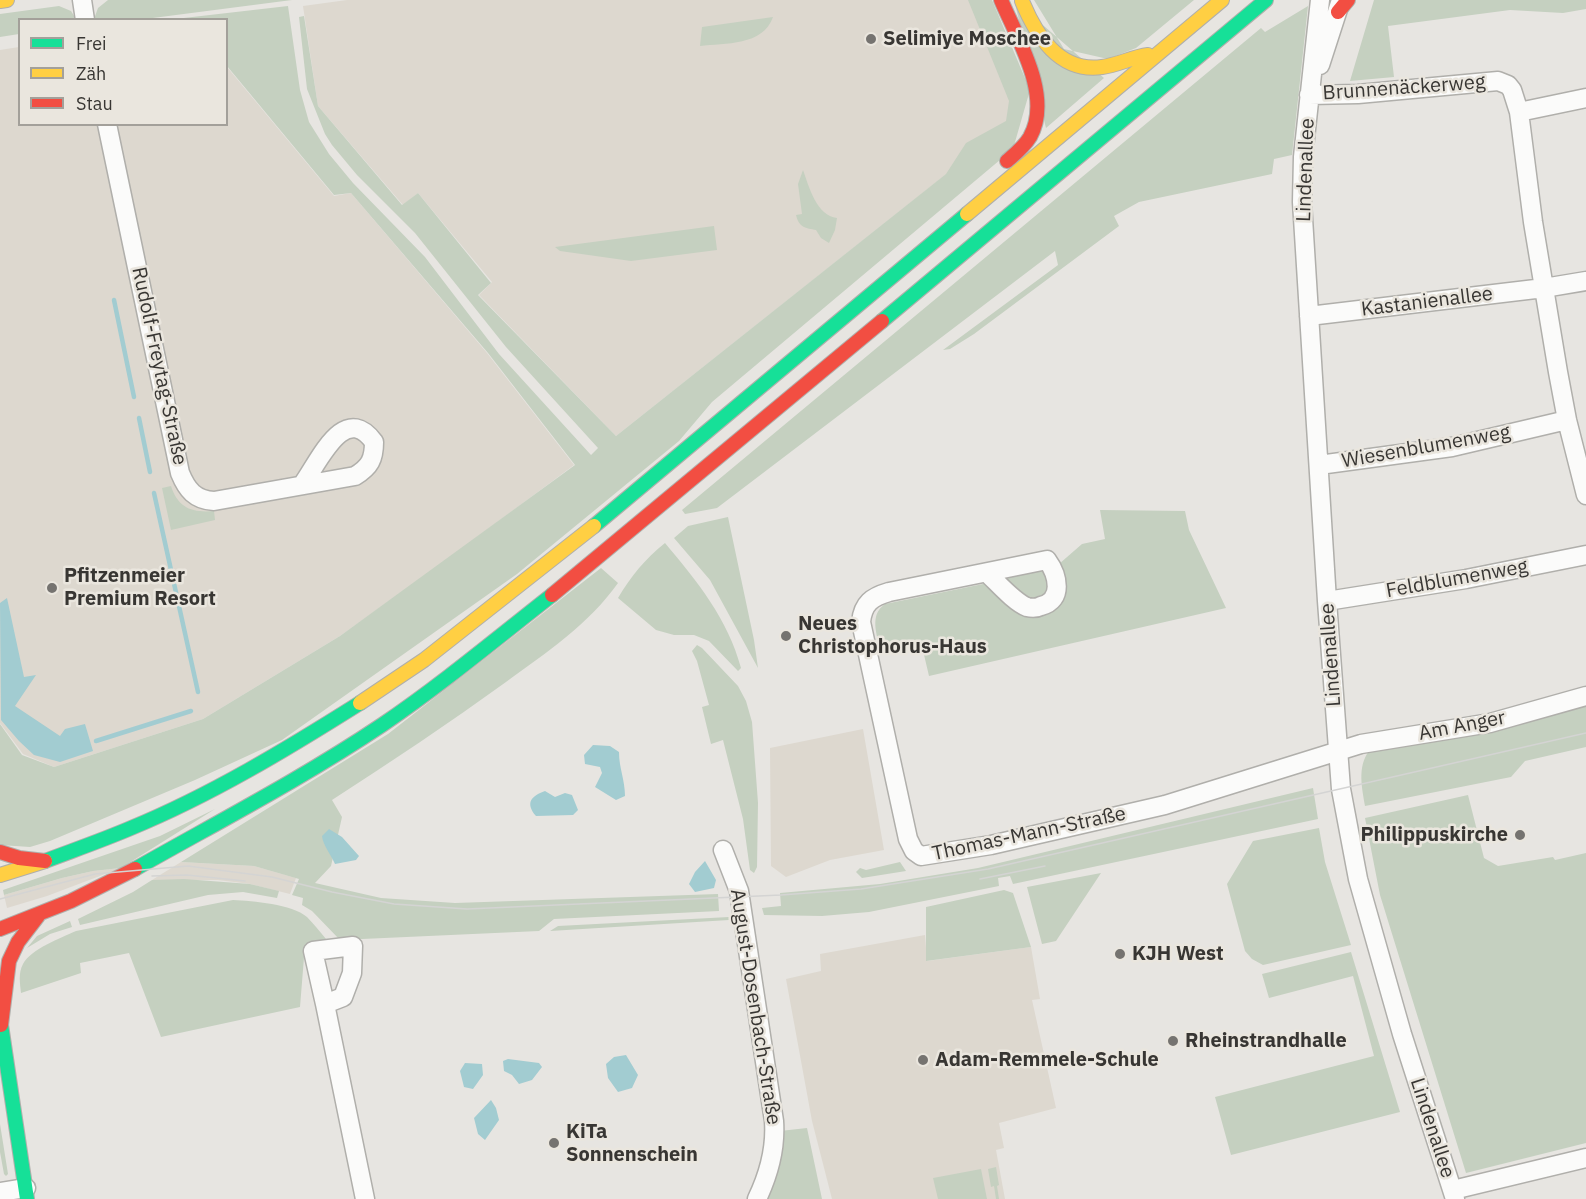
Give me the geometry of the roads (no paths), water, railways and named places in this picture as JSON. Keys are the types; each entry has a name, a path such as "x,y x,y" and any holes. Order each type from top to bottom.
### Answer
{"main road":[{"path":"0,1 7,0"},
{"path":"994,173 1018,152 1030,137 1037,121 1038,102 1035,82 1001,0"},
{"path":"1022,0 1039,36 1049,50 1063,60 1081,67 1100,68 1132,57 1156,54"},
{"path":"0,875 45,861 132,828 188,802 288,748 424,660 582,535 1222,0"},
{"path":"0,930 38,916 135,869 304,774 382,725 458,670 607,551 1266,0"},
{"path":"922,250 948,211"},
{"path":"0,852 19,858 45,861"},
{"path":"26,1194 20,1136 1,1022 9,961 18,942 38,916"}],"street":[{"path":"82,0 86,18"},
{"name":"Lindenallee","path":"1320,0 1303,157 1302,202 1341,789 1358,879 1412,1067 1454,1194"},
{"name":"Lindenallee","path":"1309,95 1342,4"},
{"name":"Brunnenäckerweg","path":"1309,95 1359,94 1498,81 1503,82 1512,90 1519,112"},
{"path":"1586,98 1519,112 1533,222 1567,420 1586,495"},
{"name":"Rudolf-Freytag-Straße","path":"107,126 180,473 184,483 197,498 214,501 302,485"},
{"name":"Kastanienallee","path":"1309,316 1586,281"},
{"name":"Wiesenblumenweg","path":"1319,465 1452,447 1567,420"},
{"name":"Feldblumenweg","path":"1327,601 1466,579 1586,555"},
{"name":"Thomas-Mann-Straße","path":"987,573 922,584 875,596 865,606 862,613 861,622 908,839 914,851 921,856 991,845 1165,805 1338,751"},
{"name":"Am Anger","path":"1338,751 1361,744 1490,723 1586,696"},
{"name":"August-Dosenbach-Straße","path":"723,850 740,891 774,1121 774,1150 757,1199"},
{"path":"325,1004 365,1199"},
{"path":"1454,1194 1586,1158"},
{"path":"0,1192 26,1194"}],"water":[{"path":"7,598 24,677 36,675 15,706 60,736 65,729 85,724 93,751 60,762 34,755 1,720 0,603"},
{"path":"593,745 610,746 619,752 625,796 616,800 595,787 602,773 600,767 585,764 584,755"},
{"path":"545,791 555,797 565,793 572,795 578,810 573,815 536,816 530,804 531,800"},
{"path":"329,829 342,837 359,856 356,860 335,864 322,836"},
{"path":"705,861 716,880 714,888 695,892 689,884 695,872"},
{"path":"626,1055 638,1075 632,1088 618,1092 608,1078 606,1064 614,1057"},
{"path":"508,1059 539,1063 542,1067 532,1080 519,1084 512,1075 504,1071 503,1061"},
{"path":"465,1063 482,1064 483,1075 473,1089 464,1087 460,1071"},
{"path":"491,1100 499,1120 485,1140 478,1134 474,1118"}],"waterway":[{"path":"114,300 134,397"},
{"path":"139,418 150,472"},
{"path":"154,493 198,692"},
{"path":"96,741 191,711"}],"tram line":[{"path":"0,899 95,874 188,866 272,877 394,904 467,909 781,895 861,889 988,869 1586,733"},
{"path":"980,879 1045,866"},
{"path":"152,876 187,875 245,881"}],"place":[{"name":"Selimiye Moschee","path":"871,39"},
{"name":"Pfitzenmeier Premium Resort","path":"52,588"},
{"name":"Neues Christophorus-Haus","path":"786,636"},
{"name":"Philippuskirche","path":"1520,835"},
{"name":"KJH West","path":"1120,954"},
{"name":"Rheinstrandhalle","path":"1173,1041"},
{"name":"Adam-Remmele-Schule","path":"923,1060"},
{"name":"KiTa Sonnenschein","path":"554,1143"}]}
